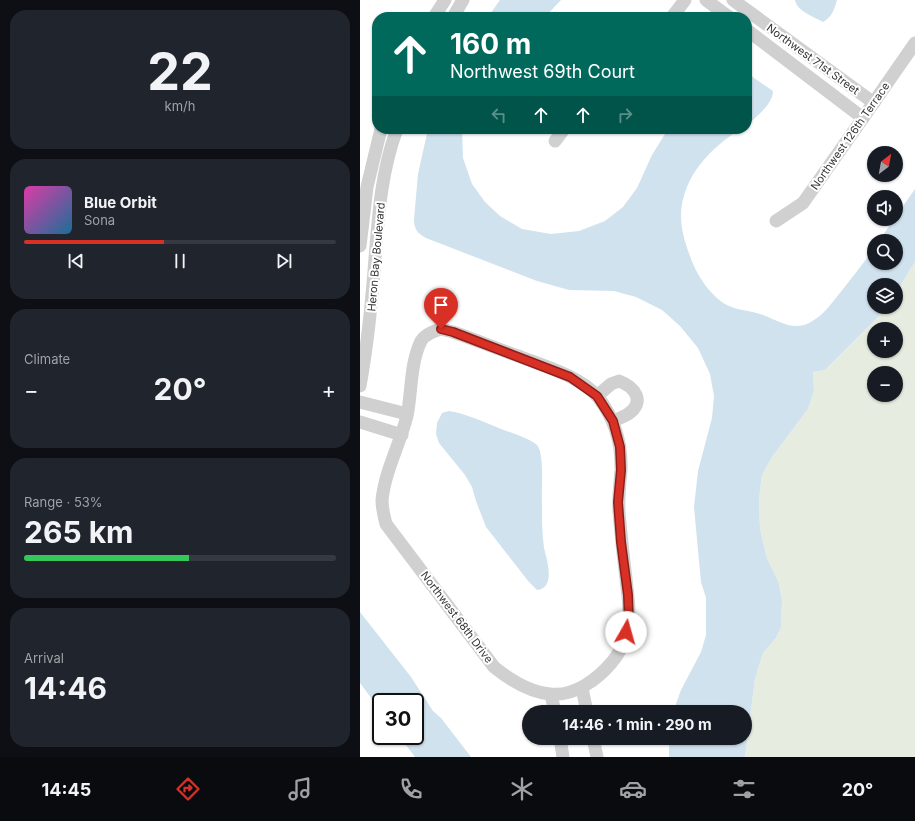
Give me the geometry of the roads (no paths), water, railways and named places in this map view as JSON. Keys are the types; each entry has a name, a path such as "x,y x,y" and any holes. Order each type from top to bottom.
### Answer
{"street":[{"path":"437,12 444,0"},
{"path":"456,12 463,0"},
{"path":"676,12 685,0"},
{"path":"706,0 722,12"},
{"name":"Northwest 71st Street","path":"733,0 749,12"},
{"name":"Northwest 71st Street","path":"752,14 874,103"},
{"name":"Northwest 71st Street","path":"752,34 863,118"},
{"name":"Northwest 126th Terrace","path":"776,221 803,202 915,43"},
{"name":"Heron Bay Boulevard","path":"360,246 367,187 380,134"},
{"name":"Heron Bay Boulevard","path":"360,386 371,309 382,188 395,134"},
{"path":"555,141 560,134"},
{"path":"360,422 402,435 407,414 416,354 422,339 431,332 441,329 453,332 554,370 570,377 597,396 613,421 620,447 621,470 618,502 621,542 628,595 629,622 623,643 613,661 582,688 586,705"},
{"path":"597,396 611,384 619,381 627,384 634,390 637,399 635,407 628,414 613,421"},
{"path":"360,402 407,414"},
{"name":"Northwest 68th Drive","path":"402,435 388,473 382,501 383,515 386,524 494,667 519,684 535,691 551,695 566,693 582,688"},
{"path":"551,695 553,705"},
{"path":"561,745 564,757"},
{"path":"594,745 597,757"}],"water":[{"path":"500,0 561,0 550,12 492,12"},
{"path":"795,0 837,0 831,15 823,22 802,10 796,4"},
{"path":"752,76 773,91 770,101 752,120"},
{"path":"427,134 462,134 463,158 472,184 485,202 500,216 522,229 551,234 579,231 605,221 623,207 637,188 652,155 665,134 733,134 709,154 700,164 687,188 681,215 685,241 699,276 708,289 719,300 734,308 758,313 788,325 801,326 818,318 831,305 867,257 867,270 903,270 903,234 884,234 889,226 903,226 903,206 915,189 915,262 903,282 903,278 867,278 867,314 880,314 873,322 867,322 867,328 825,370 813,372 814,391 808,409 772,457 762,475 759,499 760,529 767,558 779,583 782,600 781,627 776,638 763,653 755,679 752,705 676,705 681,690 701,652 706,635 706,598 701,582 694,507 698,471 712,418 714,396 710,374 698,348 680,326 662,310 636,297 614,291 569,290 537,281 426,238 415,228 414,219 418,174"},
{"path":"449,411 475,418 525,438 537,445 541,456 542,465 542,532 549,573 547,584 543,588 537,590 529,582 486,527 472,487 465,475 439,443 436,434 437,423 442,413"},
{"path":"360,612 411,677 421,693 372,693 372,699 360,683"},
{"path":"424,697 433,711 441,718 471,757 415,757 406,745 424,745"},
{"path":"669,745 747,745 745,757 669,757"}]}
